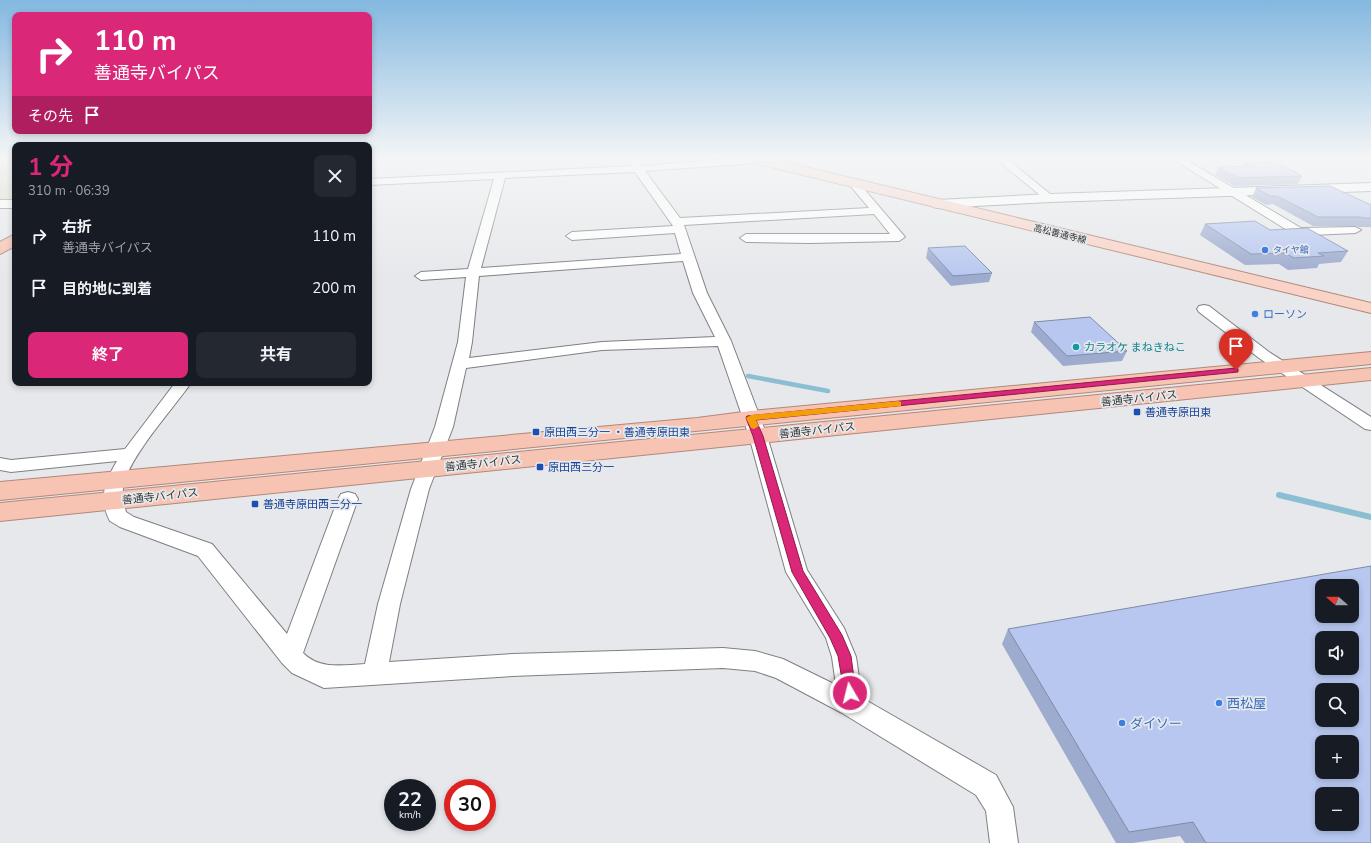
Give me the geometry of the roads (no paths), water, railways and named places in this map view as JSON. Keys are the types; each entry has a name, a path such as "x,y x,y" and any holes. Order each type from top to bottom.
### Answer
{"highway":[{"path":"0,249 8,232"},
{"name":"善通寺バイパス","path":"754,427 1282,366 1371,358"},
{"name":"善通寺バイパス","path":"0,492 114,490 754,427 1371,374"},
{"name":"善通寺バイパス","path":"0,512 114,490"}],"main road":[{"name":"高松善通寺線","path":"910,197 1371,308"}],"street":[{"path":"375,674 389,604 420,489 444,426 465,342 473,273 494,197"},
{"path":"659,197 678,225 700,293 724,341 754,427 797,572 836,635 844,656 851,705"},
{"path":"746,238 810,240 899,237 865,197"},
{"path":"938,204 1067,197"},
{"path":"1242,197 1324,247"},
{"path":"0,204 12,204"},
{"path":"572,236 678,225 778,221 877,211"},
{"path":"1299,232 1355,230"},
{"path":"421,276 688,257"},
{"path":"1204,309 1264,355 1371,425"},
{"path":"459,364 602,346 724,341"},
{"path":"181,386 130,454 114,490 117,516 127,522 205,550 290,656 300,666 324,677 512,665 723,658 755,661 783,670 851,705 986,785 999,807 1004,843"},
{"path":"0,464 11,466 130,454"},
{"path":"290,656 348,499"}],"waterway":[{"path":"748,376 828,391"},
{"path":"1279,495 1371,517"}],"place":[{"name":"タイヤ館","path":"1265,250"},
{"name":"ローソン","path":"1255,314"},
{"name":"カラオケ まねきねこ","path":"1076,347"},
{"name":"善通寺原田東","path":"1137,412"},
{"name":"原田西三分一 ・善通寺原田東","path":"536,432"},
{"name":"原田西三分一","path":"540,467"},
{"name":"善通寺原田西三分一","path":"255,504"},
{"name":"西松屋","path":"1219,703"},
{"name":"ダイソー","path":"1122,723"}]}
